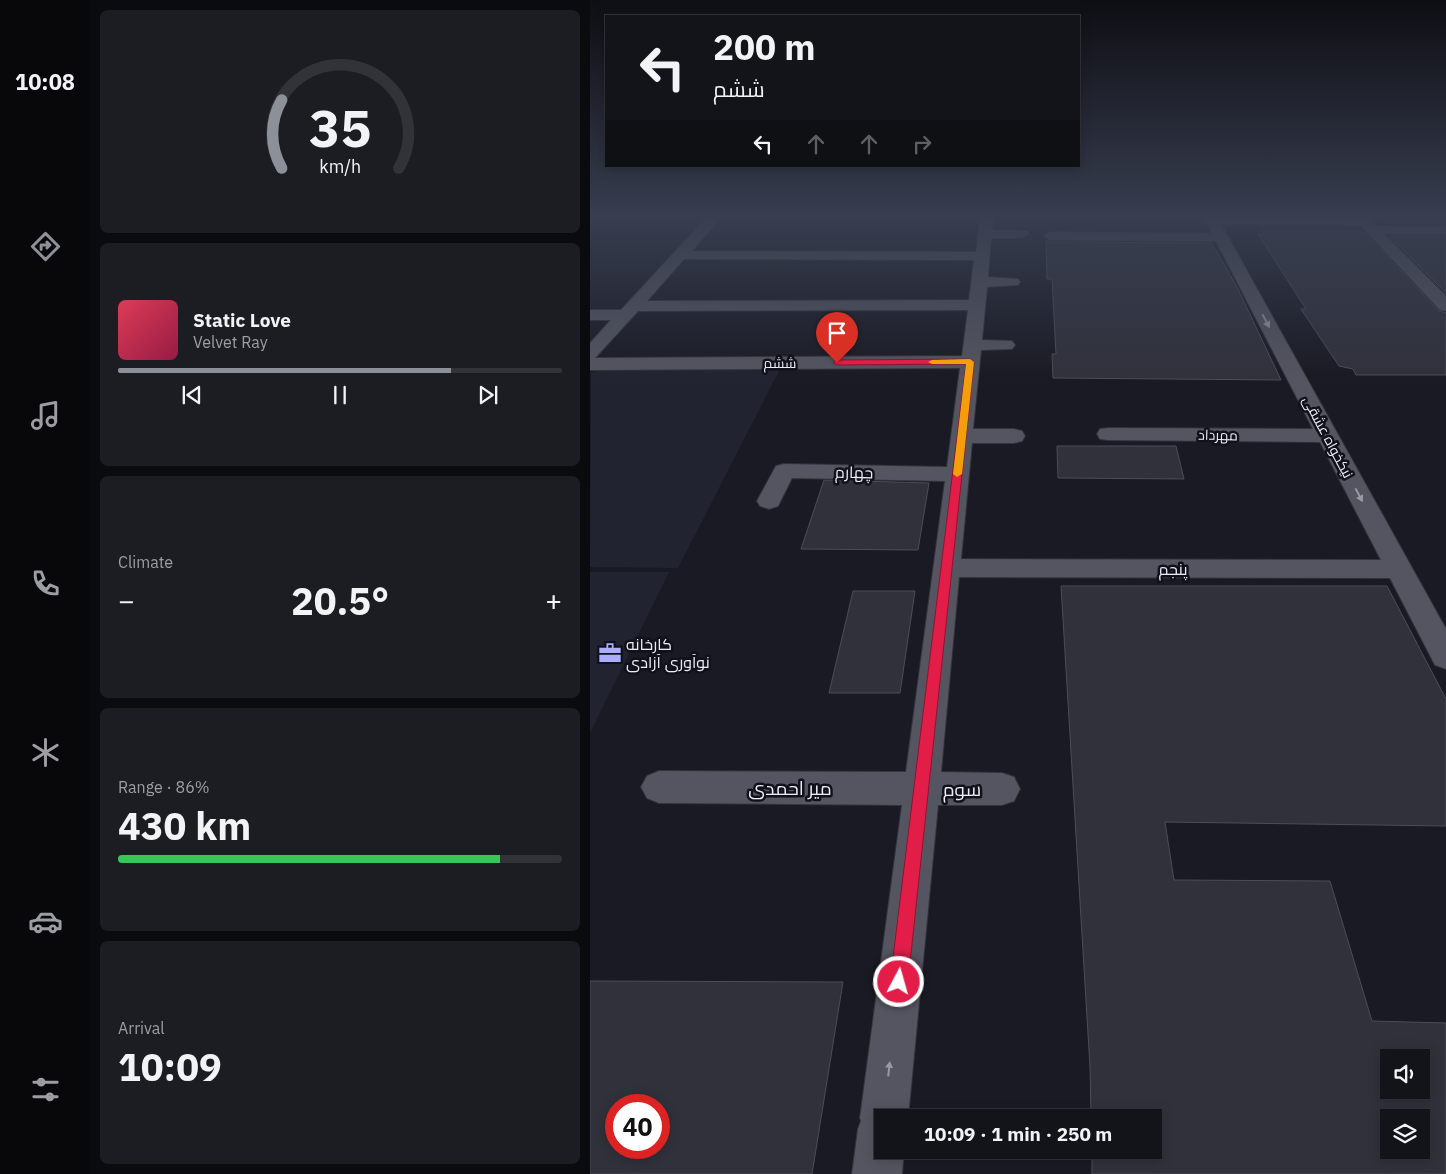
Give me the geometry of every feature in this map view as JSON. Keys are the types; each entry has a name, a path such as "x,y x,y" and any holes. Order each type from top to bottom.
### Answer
{"street":[{"path":"590,354 665,271"},
{"path":"590,315 901,271"},
{"path":"885,1109 981,271"},
{"path":"997,271 1012,282"},
{"name":"نیکخواه عشقی","path":"1239,271 1446,657"},
{"path":"1412,271 1445,305"},
{"name":"ششم","path":"590,364 971,354 1006,345"},
{"name":"مهرداد","path":"1108,434 1328,436"},
{"path":"962,436 1014,436"},
{"name":"چهارم","path":"769,501 784,471 957,474"},
{"name":"پنجم","path":"947,568 1399,570"},
{"name":"میر احمدی","path":"659,787 921,789"},
{"name":"سوم","path":"921,789 1002,789"},
{"path":"877,1174 879,1159"}],"shaded area":[{"path":"780,369 678,568 590,567 591,373 601,370"},
{"name":"کارخانه نوآوری آزادی","path":"590,572 669,572 590,733"}],"building":[{"path":"1047,271 1228,271 1281,380 1053,378 1052,354 1056,354 1052,279 1047,279"},
{"path":"1282,271 1401,271 1439,311 1446,313 1446,375 1356,375 1353,369 1339,366 1301,309 1306,309"},
{"path":"1424,271 1446,271 1446,293"},
{"path":"1057,446 1176,446 1184,479 1058,478"},
{"path":"824,480 929,483 918,550 801,549"},
{"path":"1061,586 1387,586 1446,699 1446,826 1165,822 1174,880 1330,881 1372,1021 1446,1023 1446,1174 1092,1174 1092,1159 1162,1159 1162,1109 1091,1109 1090,1067"},
{"path":"853,591 915,591 900,693 829,693"},
{"path":"590,981 843,982 812,1174 590,1174"}],"slow traffic":[{"path":"932,362 970,362 957,474"}],"place":[{"name":"کارخانه نوآوری آزادی","path":"610,653"}],"route":[{"path":"837,363 970,362 899,982"}]}
